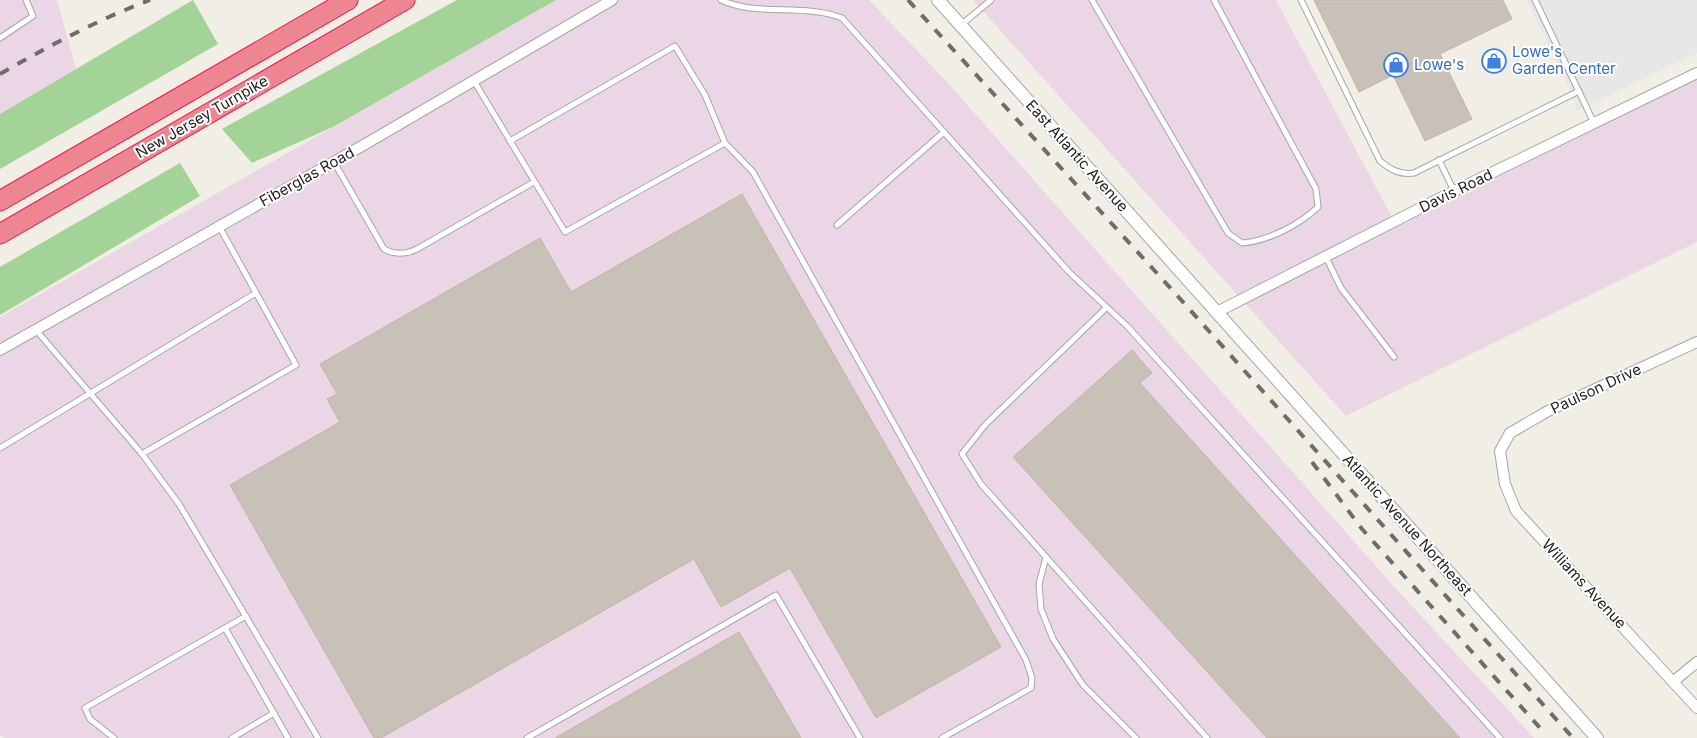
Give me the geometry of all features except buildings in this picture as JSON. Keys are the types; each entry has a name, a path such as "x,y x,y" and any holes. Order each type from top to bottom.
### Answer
{"highway":[{"name":"New Jersey Turnpike","path":"0,201 348,0"},
{"name":"New Jersey Turnpike","path":"0,234 405,0"}],"street":[{"name":"Fiberglas Road","path":"0,350 334,162 612,0"},
{"name":"East Atlantic Avenue","path":"938,0 1217,312"},
{"name":"Davis Road","path":"1217,312 1454,192 1697,74"},
{"name":"Atlantic Avenue Northeast","path":"1217,312 1597,738"},
{"name":"Paulson Drive","path":"1503,446 1510,433 1548,411 1697,342"},
{"name":"Williams Avenue","path":"1503,446 1500,451 1505,484 1516,511 1697,708"},
{"path":"1674,681 1697,662"}],"lane":[{"path":"0,38 32,16 26,0"},
{"path":"721,0 743,6 814,10 842,18 1070,272 1126,326 1500,738"},
{"path":"960,25 990,0"},
{"path":"1092,0 1228,233 1242,243 1258,242 1309,216 1318,207 1316,189 1214,0"},
{"path":"1301,0 1380,162 1404,175 1414,172 1579,91"},
{"path":"1535,0 1594,123"},
{"path":"510,141 675,46 705,95 725,143 753,172 1026,660 1032,678 1031,688 942,738"},
{"path":"474,81 565,232 725,143"},
{"path":"837,225 944,132"},
{"path":"1439,160 1454,192"},
{"path":"334,162 384,249 392,254 412,251 534,182"},
{"path":"142,454 296,364 219,226"},
{"path":"1326,257 1341,288 1394,357"},
{"path":"0,448 256,293"},
{"path":"1106,308 985,425 962,454 981,484 1207,738"},
{"path":"35,330 142,454 179,504 318,738"},
{"path":"1046,557 1039,584 1041,609 1053,639 1083,685 1136,738"},
{"path":"527,738 776,595 860,738"},
{"path":"114,738 90,719 85,708 246,616"},
{"path":"224,628 288,738"},
{"path":"232,738 274,713"}],"shaded area":[{"path":"0,0 57,0 76,69 0,114"},
{"path":"556,0 869,0 945,80 1398,591 1534,738 6,738 0,735 0,317"},
{"path":"973,0 1276,0 1394,221 1697,75 1697,242 1346,416"},
{"path":"1527,0 1697,0 1697,53 1577,111 1575,102"}],"green space":[{"path":"193,0 218,44 0,169 0,114"},
{"path":"457,0 556,0 333,127 252,163 222,129"},
{"path":"180,163 200,196 0,315 0,267"}],"railway":[{"path":"0,74 74,34 150,0"},
{"path":"908,0 1174,292 1573,738"},
{"path":"1312,462 1362,529 1541,729"}],"place":[{"name":"Lowe's Garden Center","path":"1494,61"},
{"name":"Lowe's","path":"1396,65"}]}
